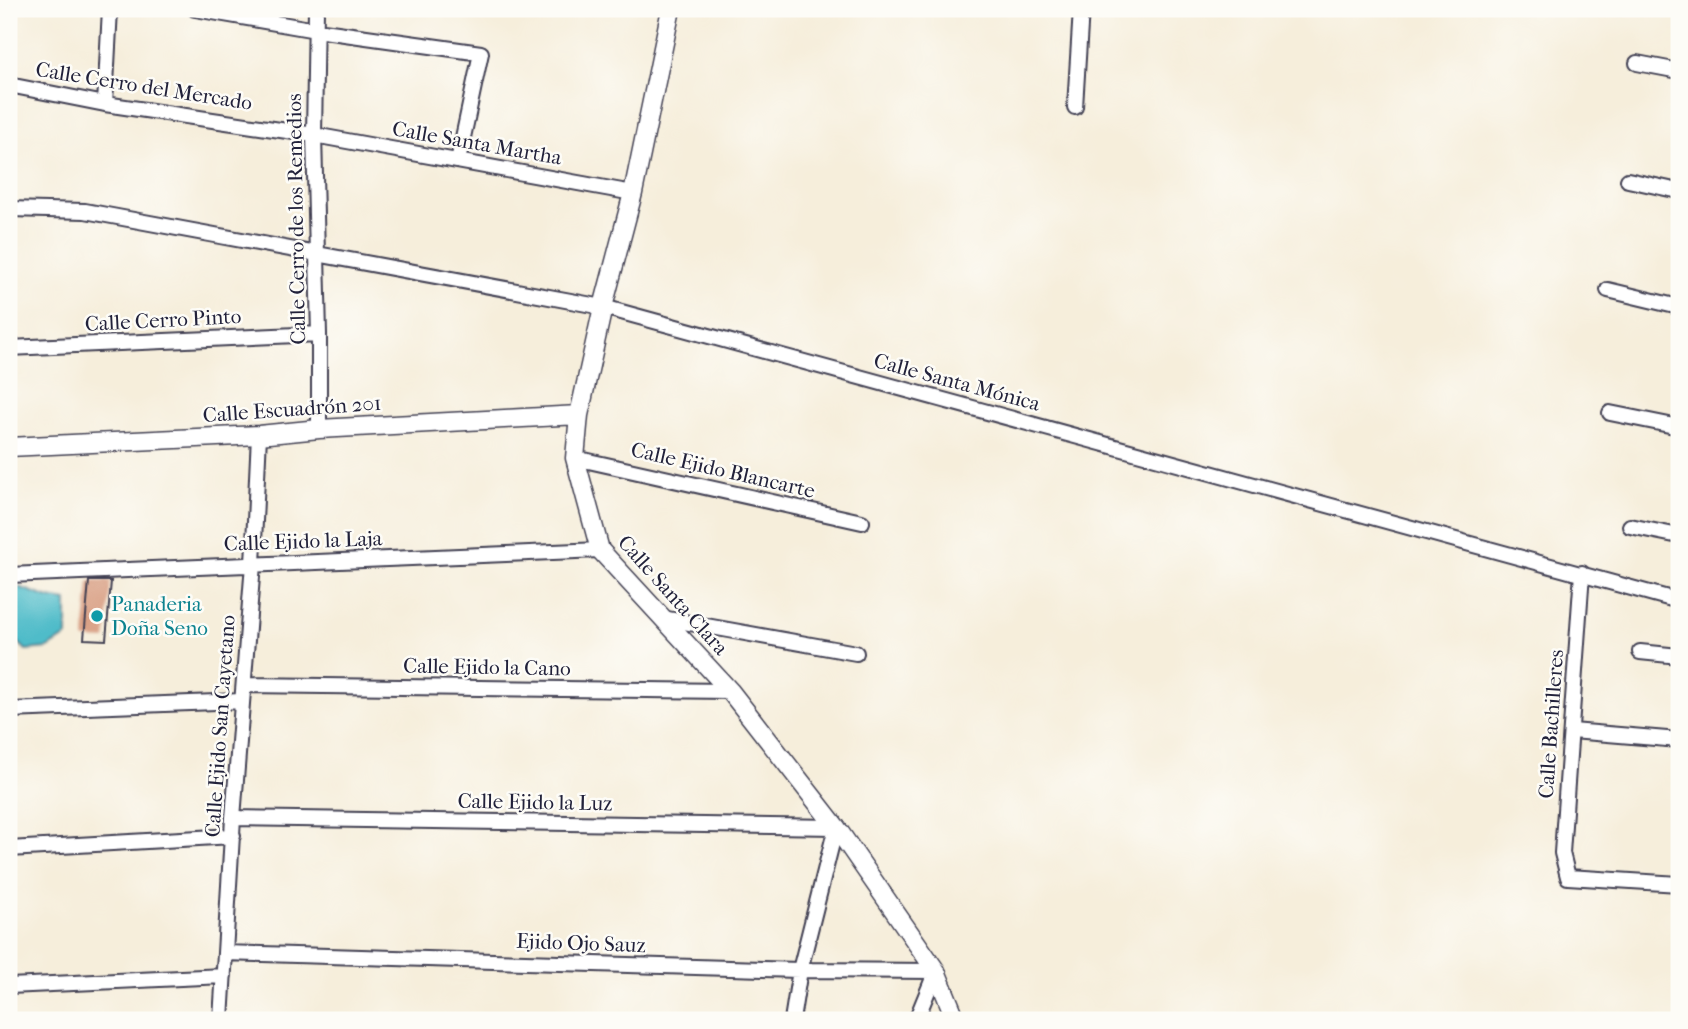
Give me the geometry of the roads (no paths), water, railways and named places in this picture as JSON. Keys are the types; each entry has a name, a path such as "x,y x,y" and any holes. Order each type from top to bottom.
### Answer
{"street":[{"path":"105,104 110,9"},
{"path":"195,9 481,54 458,161"},
{"name":"Calle Cerro de los Remedios","path":"316,9 314,135 319,429"},
{"name":"Calle Santa Clara","path":"671,9 633,193 603,307 579,415 575,458 600,550 730,691 836,827 936,971 956,1020"},
{"path":"1074,107 1081,9"},
{"path":"1637,63 1679,71"},
{"name":"Calle Cerro del Mercado","path":"9,85 105,104 314,135"},
{"name":"Calle Santa Martha","path":"314,135 633,193"},
{"path":"1628,180 1679,191"},
{"name":"Calle Santa Mónica","path":"9,209 85,211 603,307 1679,601"},
{"path":"1608,290 1679,307"},
{"name":"Calle Cerro Pinto","path":"9,348 319,334"},
{"path":"1610,413 1679,427"},
{"name":"Calle Escuadrón 201","path":"9,447 579,415"},
{"name":"Calle Ejido San Cayetano","path":"221,1020 233,818 253,564 259,435"},
{"name":"Calle Ejido Blancarte","path":"575,458 862,522"},
{"path":"1630,526 1679,536"},
{"name":"Calle Ejido la Laja","path":"9,575 600,550"},
{"name":"Calle Bachilleres","path":"1582,573 1562,853 1568,877 1679,884"},
{"path":"662,618 856,653"},
{"path":"1640,652 1679,656"},
{"name":"Calle Ejido la Cano","path":"244,685 730,691"},
{"path":"9,710 242,701"},
{"path":"1572,732 1679,740"},
{"name":"Calle Ejido la Luz","path":"233,818 836,827"},
{"path":"792,1020 800,970 836,827"},
{"path":"9,849 233,836"},
{"name":"Ejido Ojo Sauz","path":"225,953 800,970 936,971"},
{"path":"916,1020 936,971"},
{"path":"9,986 224,976"}],"water":[{"path":"16,586 49,598 67,601 67,636 48,648 26,650 9,633 9,614"}],"place":[{"name":"Panaderia Doña Seno","path":"97,616"}]}
